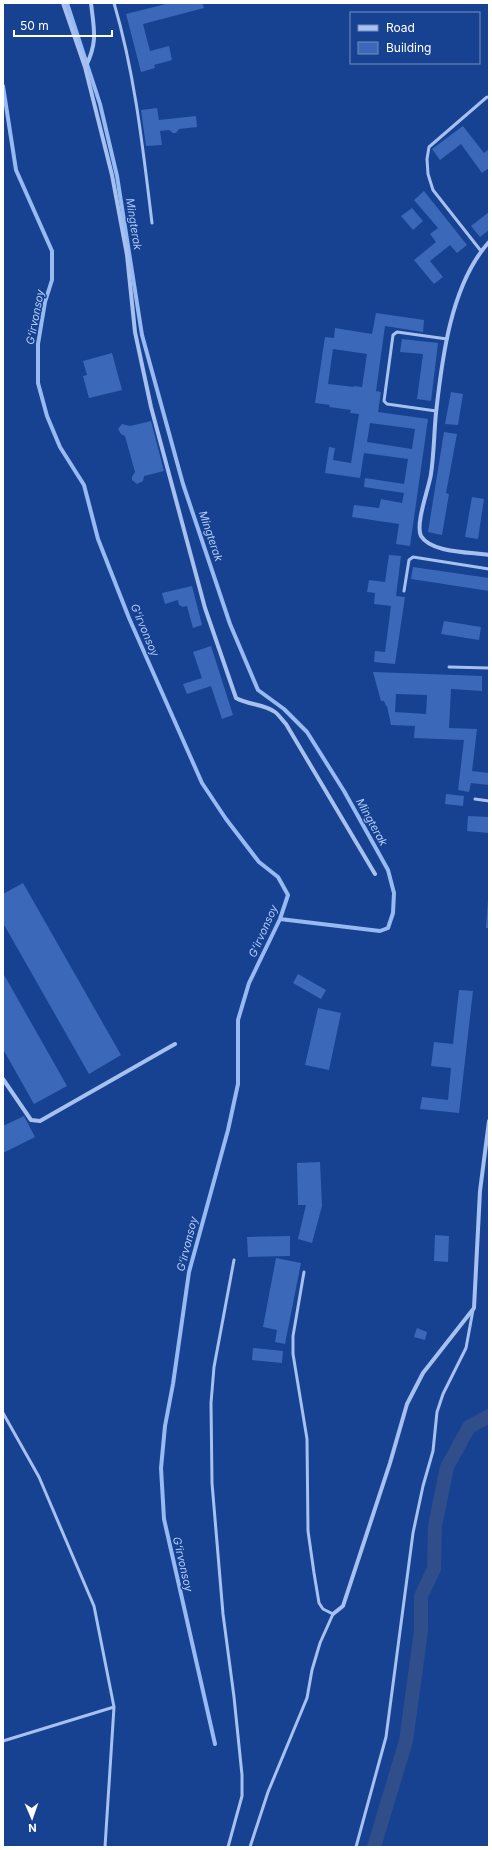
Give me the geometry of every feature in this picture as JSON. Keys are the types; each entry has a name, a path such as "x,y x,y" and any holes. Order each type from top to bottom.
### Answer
{"street":[{"path":"63,3 85,67 112,175 127,255 135,332 151,407 205,608 236,698 275,712 286,724 375,874"},
{"path":"85,67 93,51 95,42 91,3"},
{"path":"489,242 481,251 469,270 458,295 447,339 436,411 431,473 420,522 420,534 425,541 438,548 489,554"},
{"path":"3,1079 31,1120 40,1121 175,1044"},
{"path":"333,1614 343,1606 390,1464 407,1404 423,1373 474,1308 480,1191 489,1120"}],"lane":[{"path":"114,3 132,79 152,223"},
{"path":"481,251 433,190 428,174 427,159 429,147 487,97"},
{"path":"436,411 387,404 384,401 393,335 397,332 447,339"},
{"path":"404,591 409,560 413,558 489,569"},
{"path":"448,667 489,668"},
{"path":"474,799 489,800"},
{"path":"228,1847 242,1796 242,1775 223,1614 212,1483 211,1403 214,1367 234,1260"},
{"path":"250,1847 268,1792 307,1698 312,1670 320,1643 333,1614 323,1609 319,1603 308,1531 307,1439 293,1354 294,1324 304,1272"},
{"path":"356,1847 386,1737 413,1533 432,1451 437,1412 443,1394 466,1348 474,1308"},
{"path":"3,1413 39,1477 94,1606 114,1707 105,1847"},
{"path":"3,1742 114,1707"}],"building":[{"path":"170,3 202,3 204,8 143,24 150,51 169,46 172,60 154,65 155,68 141,72 126,14"},
{"path":"157,108 159,120 196,116 197,127 179,129 176,133 169,130 160,131 162,145 146,146 141,110"},
{"path":"463,126 484,153 489,149 489,168 482,173 461,144 440,160 432,149"},
{"path":"424,191 467,245 457,253 450,245 430,261 443,277 434,284 414,260 436,242 430,234 438,228 414,200"},
{"path":"412,208 423,221 413,230 401,216"},
{"path":"489,212 489,230 480,237 471,226"},
{"path":"376,313 424,320 423,332 385,326 376,391 381,392 378,412 428,419 410,546 396,544 399,524 352,517 354,505 379,508 381,499 402,503 404,493 364,487 365,478 404,484 408,459 364,453 360,478 325,473 329,447 335,448 333,460 351,463 359,414 350,413 351,410 329,407 330,405 315,403 325,337 334,338 335,328 372,334","holes":["333,349 367,354 362,387 328,384","370,423 415,429 412,449 367,442"]},
{"path":"402,339 438,343 431,401 417,399 423,354 400,352"},
{"path":"112,353 122,390 89,398 83,376 87,375 83,361"},
{"path":"451,392 463,394 458,425 445,424"},
{"path":"151,421 164,471 144,476 143,481 137,484 132,480 135,472 125,436 121,434 118,429 122,424 130,426"},
{"path":"444,432 457,434 446,493 449,494 442,535 428,532"},
{"path":"472,497 484,499 478,539 465,537"},
{"path":"389,555 401,556 396,596 405,597 395,664 374,662 375,651 385,652 391,606 374,604 375,593 367,592 369,580 385,582"},
{"path":"413,567 489,578 489,591 411,579"},
{"path":"192,586 202,625 193,628 187,606 183,607 179,605 178,600 165,604 162,593"},
{"path":"444,621 481,627 479,640 441,634"},
{"path":"211,646 233,715 222,719 211,686 187,694 183,684 202,678 193,652"},
{"path":"373,672 482,676 482,691 451,689 449,728 477,729 472,771 489,773 489,785 471,783 469,792 458,790 464,740 414,738 415,726 391,725 387,706 384,701 381,701","holes":["396,694 427,695 426,714 395,712"]},
{"path":"446,794 464,796 463,806 445,804"},
{"path":"468,816 489,817 489,833 467,831"},
{"path":"23,883 121,1055 89,1074 3,923 3,894"},
{"path":"488,900 489,928 486,928"},
{"path":"3,973 67,1086 34,1104 3,1049"},
{"path":"298,974 326,990 321,999 293,983"},
{"path":"459,990 473,991 459,1113 420,1109 422,1097 448,1100 451,1068 431,1066 434,1042 453,1044"},
{"path":"318,1008 341,1013 329,1070 305,1065"},
{"path":"24,1116 35,1137 3,1153 3,1126"},
{"path":"320,1162 322,1206 312,1243 298,1239 306,1205 298,1205 297,1163"},
{"path":"435,1235 449,1236 448,1262 434,1261"},
{"path":"290,1236 290,1256 248,1257 247,1237"},
{"path":"276,1258 301,1263 285,1344 275,1342 277,1330 263,1327"},
{"path":"417,1328 427,1332 425,1340 414,1337"},
{"path":"253,1348 283,1351 282,1363 252,1360"}],"waterway":[{"name":"Mingterak","path":"67,3 100,104 117,176 142,335 183,484 230,624 258,690 284,709 307,732 344,791 388,870 394,893 393,913 388,928 380,931 280,919"},
{"name":"G‘irvonsoy","path":"3,86 16,170 52,251 52,280 45,302 38,344 38,383 47,416 60,447 84,485 98,539 129,618 202,783 226,819 259,862 278,877 288,895 280,919 249,983 238,1020 238,1084 228,1130 189,1272 173,1384 165,1426 161,1468 164,1519 215,1744"},
{"path":"374,1847 406,1741 421,1631 421,1596 434,1569 435,1526 447,1467 469,1427 489,1416"}]}
